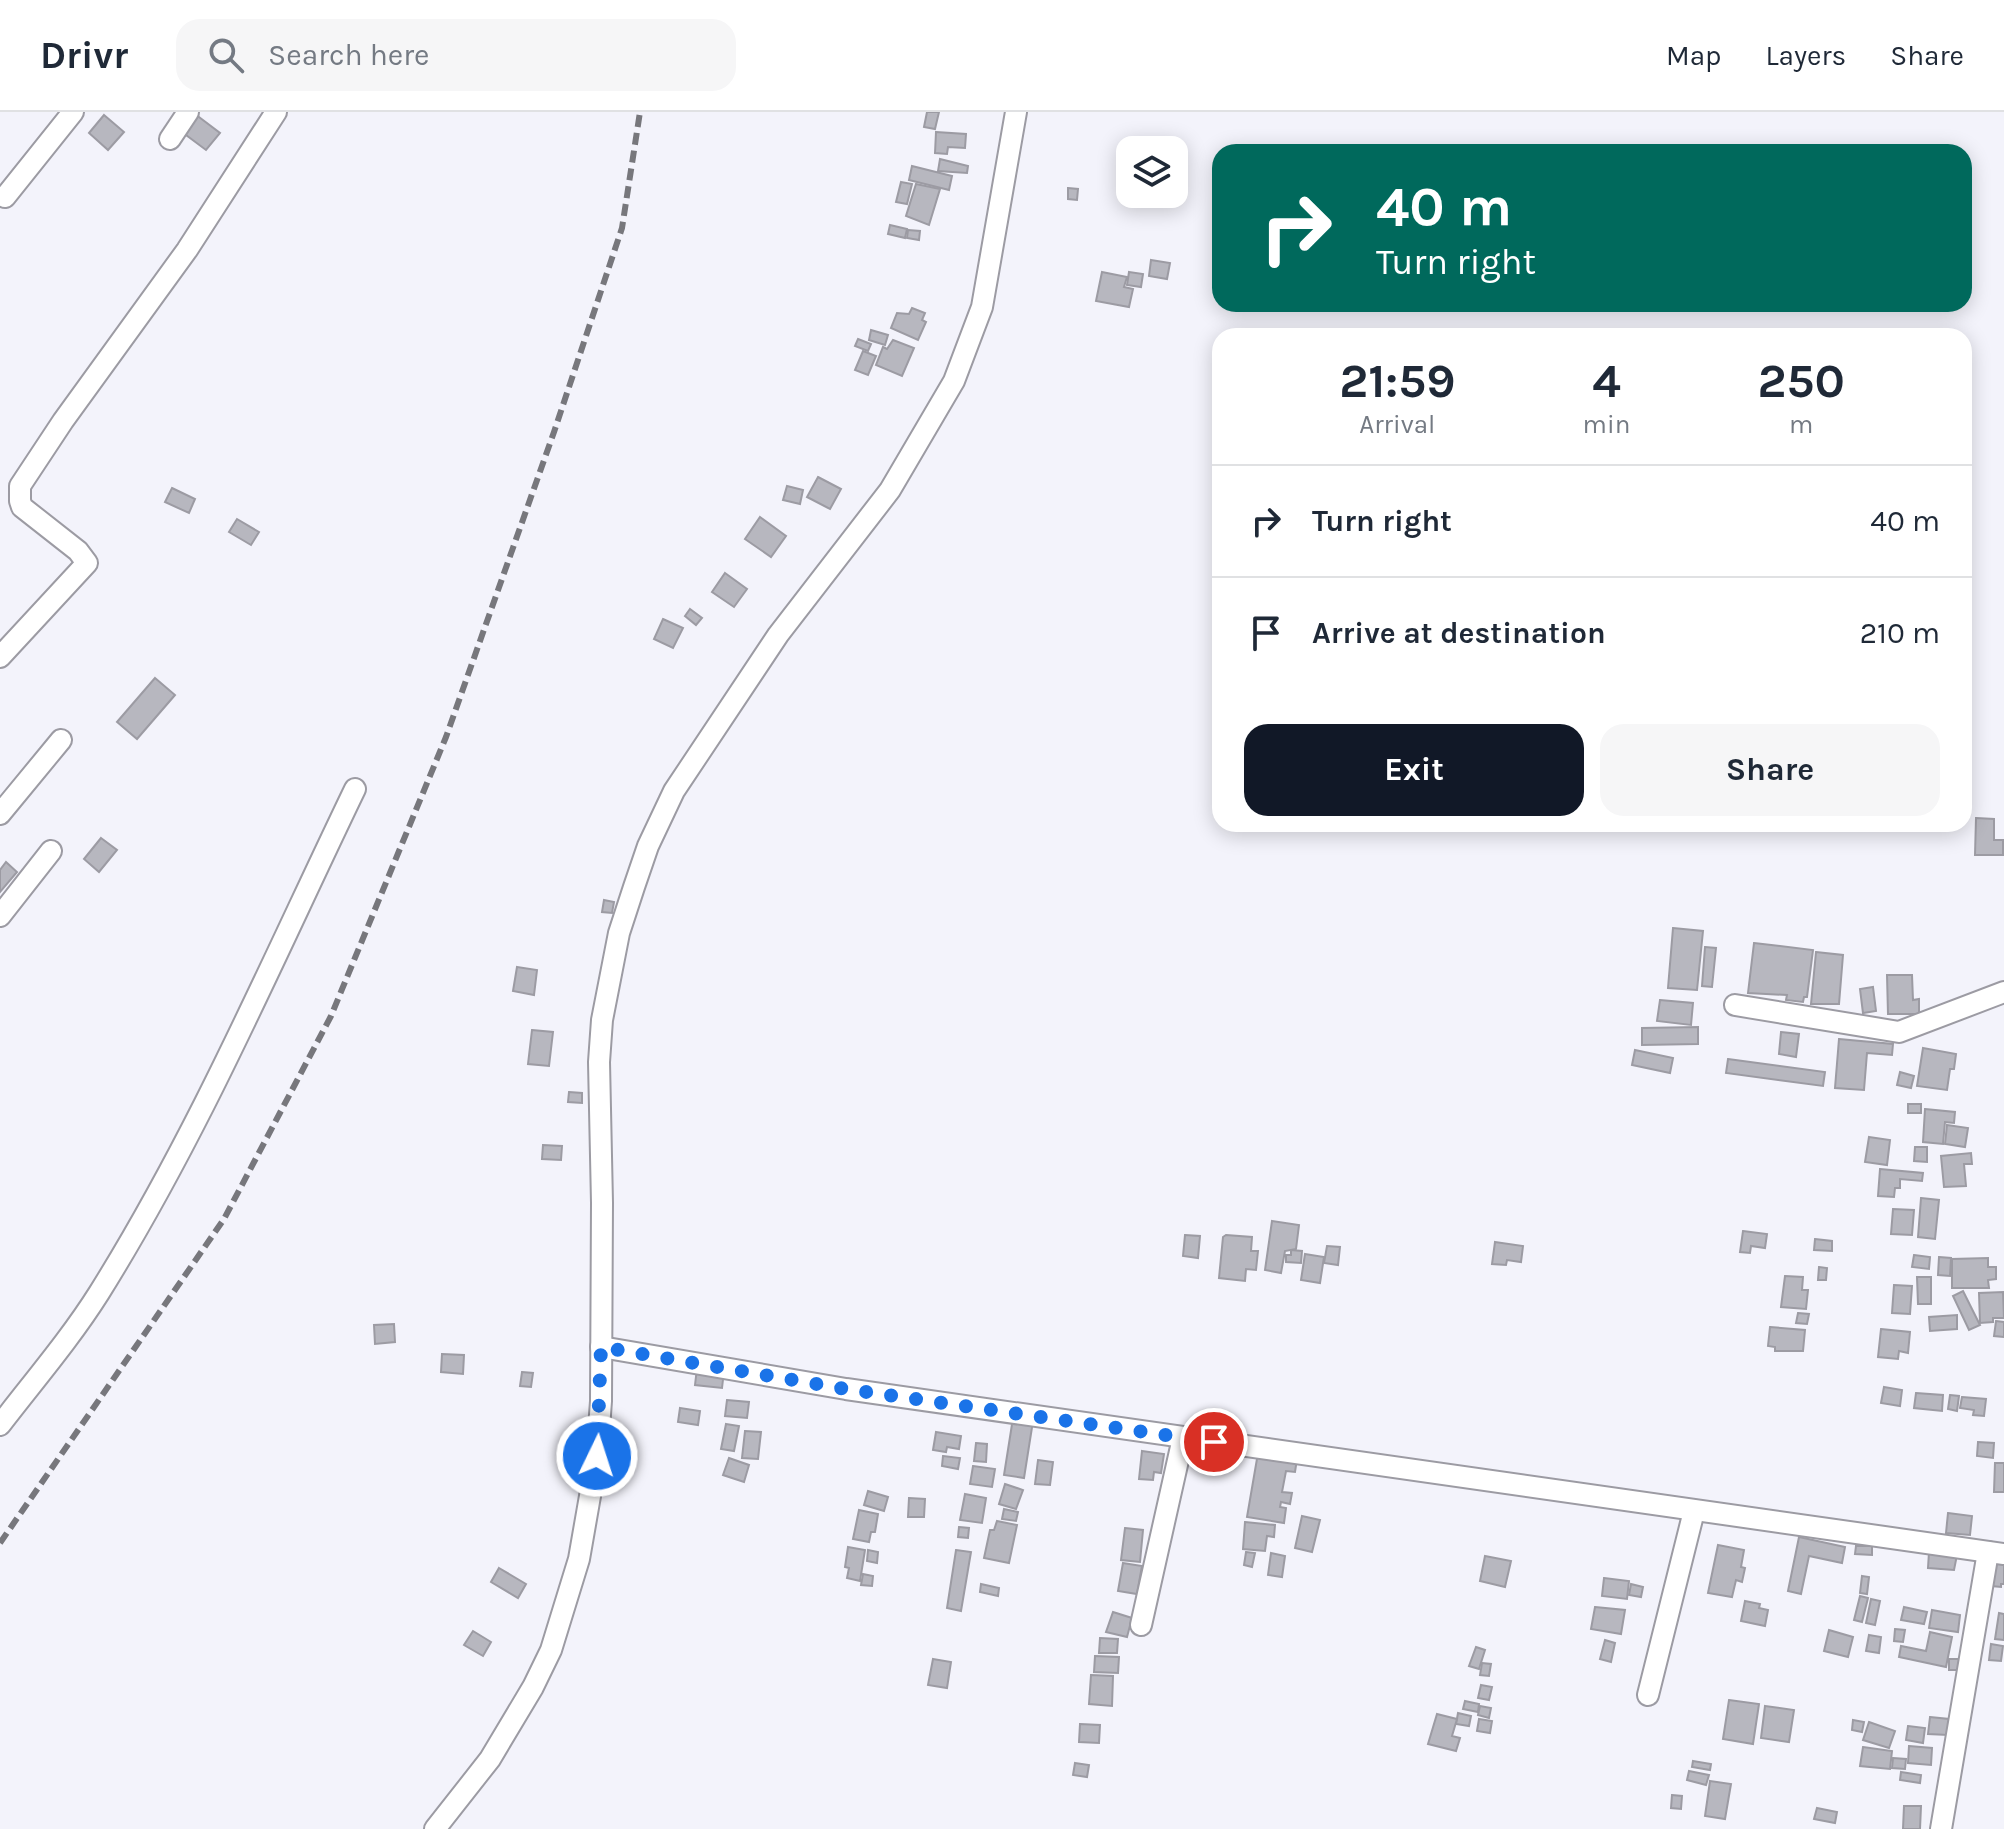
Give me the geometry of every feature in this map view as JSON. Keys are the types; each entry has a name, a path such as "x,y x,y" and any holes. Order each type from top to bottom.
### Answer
{"street":[{"path":"5,197 73,112"},
{"path":"170,139 188,112"},
{"path":"0,657 87,563 78,551 22,507 20,486 63,421 187,250 276,112"},
{"path":"435,1829 497,1749 551,1650 579,1559 597,1456 601,1347 599,1062 602,1020 619,933 634,887 648,846 674,791 778,635 890,490 954,381 982,307 1016,112"},
{"path":"0,814 61,740"},
{"path":"0,1425 97,1296 147,1213 208,1100 355,789"},
{"path":"0,916 51,851"},
{"path":"1735,1005 1899,1032 2004,992"},
{"path":"601,1347 846,1389 1996,1553 1941,1829"},
{"path":"1141,1625 1183,1438"},
{"path":"1648,1695 1694,1511"}],"building":[{"path":"927,112 939,112 935,129 924,127"},
{"path":"195,114 220,133 206,150 182,132"},
{"path":"104,115 124,132 108,150 89,133"},
{"path":"936,132 966,134 965,148 948,147 947,154 935,153"},
{"path":"940,159 968,166 967,173 938,171"},
{"path":"912,166 952,176 949,190 909,180"},
{"path":"901,182 912,184 907,204 896,202"},
{"path":"916,184 940,189 929,225 906,216"},
{"path":"1068,188 1078,189 1077,200 1068,199"},
{"path":"890,225 907,229 905,238 888,234"},
{"path":"908,230 920,231 919,240 907,238"},
{"path":"1151,260 1170,263 1167,279 1149,276"},
{"path":"1102,272 1127,277 1124,287 1133,289 1129,307 1096,301"},
{"path":"1129,272 1143,274 1141,287 1127,285"},
{"path":"912,308 925,313 922,320 926,322 918,340 891,328 897,313 909,314"},
{"path":"871,330 888,335 885,345 869,340"},
{"path":"858,339 871,344 868,351 855,346"},
{"path":"893,340 914,348 902,376 876,365 883,347 887,349"},
{"path":"863,351 876,356 868,375 855,370"},
{"path":"818,477 841,489 830,509 807,497"},
{"path":"787,486 803,490 800,504 783,500"},
{"path":"172,488 195,499 189,513 165,502"},
{"path":"760,517 786,536 771,557 745,539"},
{"path":"237,519 259,532 251,545 229,532"},
{"path":"725,573 747,589 734,607 712,592"},
{"path":"690,609 702,618 696,625 685,616"},
{"path":"663,619 683,628 673,648 654,639"},
{"path":"155,678 175,695 137,739 117,722"},
{"path":"1976,818 1994,819 1994,840 2003,840 2003,855 1975,855"},
{"path":"101,838 117,850 99,872 84,859"},
{"path":"6,862 17,872 0,892 0,870"},
{"path":"604,900 614,902 612,913 602,912"},
{"path":"1673,928 1703,931 1697,990 1668,988"},
{"path":"1754,943 1813,950 1807,997 1803,1002 1786,1000 1787,995 1748,993"},
{"path":"1705,947 1716,948 1712,987 1702,986"},
{"path":"1816,952 1843,955 1839,1004 1811,1004"},
{"path":"517,967 537,970 534,995 513,991"},
{"path":"1887,975 1912,975 1913,1000 1919,999 1919,1014 1888,1014"},
{"path":"1873,987 1876,1011 1863,1013 1860,989"},
{"path":"1660,1000 1693,1003 1691,1025 1657,1021"},
{"path":"1698,1027 1698,1044 1642,1045 1642,1028"},
{"path":"532,1030 553,1032 549,1066 528,1064"},
{"path":"1781,1032 1799,1034 1796,1057 1779,1054"},
{"path":"1839,1039 1893,1044 1892,1055 1867,1053 1864,1090 1835,1088"},
{"path":"1923,1048 1956,1054 1947,1090 1917,1086"},
{"path":"1635,1050 1673,1058 1670,1073 1632,1065"},
{"path":"1728,1059 1825,1072 1823,1086 1726,1073"},
{"path":"1900,1072 1914,1076 1911,1088 1897,1085"},
{"path":"569,1092 582,1093 582,1103 568,1102"},
{"path":"1908,1104 1921,1104 1921,1113 1908,1113"},
{"path":"1925,1109 1955,1112 1954,1123 1945,1122 1943,1144 1923,1142"},
{"path":"1947,1125 1968,1128 1965,1147 1945,1144"},
{"path":"1869,1137 1890,1140 1887,1165 1865,1162"},
{"path":"543,1145 562,1146 561,1160 542,1159"},
{"path":"1915,1147 1927,1147 1927,1162 1914,1161"},
{"path":"1971,1153 1972,1164 1964,1164 1966,1186 1944,1187 1941,1156"},
{"path":"1880,1169 1923,1173 1922,1181 1900,1179 1900,1188 1895,1188 1894,1197 1878,1196"},
{"path":"1921,1198 1939,1200 1935,1239 1918,1237"},
{"path":"1893,1209 1914,1210 1912,1235 1891,1234"},
{"path":"1272,1221 1299,1225 1296,1249 1285,1251 1281,1273 1265,1270"},
{"path":"1743,1231 1767,1234 1765,1248 1751,1246 1750,1253 1740,1252"},
{"path":"1185,1235 1200,1236 1198,1258 1183,1256"},
{"path":"1223,1237 1252,1237 1251,1251 1258,1251 1256,1270 1246,1269 1245,1281 1219,1278"},
{"path":"1815,1239 1832,1241 1832,1251 1814,1250"},
{"path":"1495,1242 1523,1246 1521,1262 1507,1260 1506,1265 1492,1264"},
{"path":"1327,1246 1340,1247 1338,1265 1324,1263"},
{"path":"1291,1250 1302,1251 1301,1263 1286,1262 1286,1255 1291,1255"},
{"path":"1305,1254 1324,1257 1320,1283 1301,1280"},
{"path":"1914,1255 1930,1257 1929,1269 1912,1267"},
{"path":"1939,1257 1951,1258 1950,1276 1938,1275"},
{"path":"1988,1258 1988,1267 1996,1267 1996,1279 1988,1280 1989,1288 1952,1288 1952,1259"},
{"path":"1819,1267 1827,1268 1826,1280 1818,1280"},
{"path":"1785,1276 1803,1277 1802,1290 1808,1290 1806,1309 1781,1307"},
{"path":"1917,1277 1931,1277 1931,1304 1918,1304"},
{"path":"1894,1285 1912,1286 1910,1314 1892,1313"},
{"path":"1963,1291 1980,1325 1969,1330 1953,1296"},
{"path":"2003,1292 2004,1318 1980,1323 1979,1293"},
{"path":"1798,1313 1809,1314 1807,1324 1796,1323"},
{"path":"1957,1315 1957,1329 1930,1331 1929,1317"},
{"path":"1996,1321 2004,1322 2004,1337 1994,1336"},
{"path":"394,1324 395,1342 375,1344 374,1325"},
{"path":"1770,1327 1805,1330 1803,1351 1775,1351 1775,1347 1768,1346"},
{"path":"1881,1329 1910,1332 1908,1353 1899,1351 1898,1359 1878,1357"},
{"path":"442,1354 464,1355 463,1374 441,1372"},
{"path":"697,1368 724,1371 722,1388 695,1385"},
{"path":"522,1372 533,1373 531,1387 520,1386"},
{"path":"1884,1387 1902,1390 1900,1406 1881,1403"},
{"path":"1916,1393 1943,1395 1942,1411 1914,1408"},
{"path":"1950,1395 1959,1396 1957,1411 1948,1409"},
{"path":"1962,1397 1986,1399 1984,1416 1973,1415 1974,1410 1960,1408"},
{"path":"727,1400 749,1402 747,1418 725,1416"},
{"path":"680,1408 700,1411 698,1425 678,1422"},
{"path":"1013,1418 1033,1421 1024,1478 1004,1475"},
{"path":"726,1424 739,1426 734,1451 721,1449"},
{"path":"745,1431 761,1432 758,1459 742,1458"},
{"path":"936,1432 961,1436 959,1449 947,1447 946,1452 933,1450"},
{"path":"1978,1442 1994,1443 1993,1458 1977,1456"},
{"path":"976,1443 987,1444 986,1462 974,1461"},
{"path":"1142,1451 1164,1454 1161,1473 1154,1472 1153,1480 1139,1479"},
{"path":"1258,1453 1297,1459 1295,1472 1286,1471 1282,1492 1292,1493 1290,1504 1281,1502 1280,1507 1286,1508 1284,1523 1247,1517"},
{"path":"943,1456 960,1458 958,1469 942,1466"},
{"path":"729,1458 749,1465 744,1482 723,1475"},
{"path":"1038,1460 1053,1462 1050,1485 1035,1484"},
{"path":"1995,1463 2004,1463 2004,1492 1994,1492"},
{"path":"973,1466 995,1469 992,1487 970,1484"},
{"path":"1005,1484 1023,1490 1016,1509 999,1504"},
{"path":"868,1491 888,1497 884,1511 864,1505"},
{"path":"965,1494 986,1498 982,1523 960,1520"},
{"path":"909,1498 925,1499 924,1517 908,1517"},
{"path":"1004,1509 1018,1512 1016,1521 1002,1519"},
{"path":"859,1510 878,1514 875,1532 871,1532 869,1542 853,1539"},
{"path":"1948,1513 1972,1516 1970,1535 1946,1533"},
{"path":"1302,1516 1320,1520 1312,1552 1295,1548"},
{"path":"997,1521 1017,1525 1009,1563 984,1558 990,1530 994,1530"},
{"path":"1245,1522 1275,1525 1274,1537 1267,1536 1265,1551 1243,1549"},
{"path":"959,1527 969,1528 968,1538 958,1537"},
{"path":"1125,1528 1143,1530 1140,1562 1121,1560"},
{"path":"1799,1537 1845,1547 1842,1563 1809,1556 1801,1594 1788,1591"},
{"path":"1718,1545 1744,1550 1742,1582 1736,1580 1732,1597 1708,1593"},
{"path":"1856,1546 1872,1546 1872,1555 1855,1554"},
{"path":"848,1547 865,1550 860,1581 847,1578"},
{"path":"868,1550 878,1552 877,1563 867,1561"},
{"path":"956,1550 971,1552 961,1611 947,1608"},
{"path":"1246,1552 1255,1553 1252,1567 1244,1565"},
{"path":"1929,1552 1957,1555 1954,1570 1928,1568"},
{"path":"1271,1553 1285,1556 1282,1577 1268,1575"},
{"path":"1485,1556 1511,1561 1505,1587 1480,1581"},
{"path":"1989,1560 2004,1561 2004,1584 2001,1587 1991,1586"},
{"path":"1123,1563 1142,1566 1137,1594 1118,1591"},
{"path":"499,1568 526,1584 518,1598 491,1582"},
{"path":"863,1574 873,1576 872,1586 861,1585"},
{"path":"1862,1576 1869,1577 1867,1594 1860,1593"},
{"path":"1604,1578 1629,1581 1627,1599 1602,1596"},
{"path":"981,1584 999,1588 998,1596 980,1592"},
{"path":"1631,1584 1643,1587 1641,1597 1629,1595"},
{"path":"1860,1596 1868,1598 1862,1622 1854,1620"},
{"path":"1871,1599 1880,1601 1875,1625 1866,1623"},
{"path":"1745,1601 1760,1604 1759,1608 1768,1610 1765,1626 1741,1621"},
{"path":"1595,1607 1625,1610 1621,1634 1591,1629"},
{"path":"1904,1607 1927,1612 1924,1624 1901,1620"},
{"path":"1932,1610 1960,1615 1958,1632 1929,1628"},
{"path":"1113,1612 1132,1618 1127,1637 1106,1632"},
{"path":"1999,1613 2004,1614 2004,1640 1995,1639"},
{"path":"1895,1629 1905,1630 1903,1642 1894,1641"},
{"path":"1829,1630 1853,1637 1848,1657 1824,1651"},
{"path":"473,1631 491,1642 483,1656 464,1645"},
{"path":"1930,1632 1952,1637 1946,1667 1899,1657 1901,1646 1926,1651"},
{"path":"1869,1635 1881,1637 1879,1653 1866,1651"},
{"path":"1100,1638 1118,1639 1117,1653 1099,1653"},
{"path":"1605,1640 1615,1643 1611,1662 1600,1659"},
{"path":"1991,1644 2003,1646 2001,1661 1989,1660"},
{"path":"1476,1647 1485,1650 1479,1669 1469,1666"},
{"path":"1095,1656 1119,1657 1118,1673 1094,1672"},
{"path":"933,1659 951,1662 947,1688 928,1685"},
{"path":"1949,1659 1959,1659 1959,1670 1949,1670"},
{"path":"1482,1663 1491,1664 1489,1676 1480,1675"},
{"path":"1091,1675 1113,1676 1112,1706 1089,1704"},
{"path":"1481,1685 1492,1687 1489,1700 1478,1698"},
{"path":"1729,1700 1759,1704 1753,1744 1723,1739"},
{"path":"1465,1701 1479,1704 1478,1712 1463,1709"},
{"path":"1480,1706 1491,1708 1489,1718 1478,1715"},
{"path":"1765,1706 1794,1710 1789,1742 1761,1738"},
{"path":"1458,1713 1471,1716 1469,1726 1456,1724"},
{"path":"1437,1714 1457,1719 1452,1736 1460,1738 1456,1751 1428,1744"},
{"path":"1930,1717 1949,1719 1948,1735 1928,1734"},
{"path":"1479,1719 1492,1721 1490,1733 1477,1731"},
{"path":"1853,1720 1864,1722 1862,1732 1852,1730"},
{"path":"1869,1722 1895,1731 1889,1748 1863,1740"},
{"path":"1080,1724 1100,1725 1099,1743 1079,1742"},
{"path":"1908,1726 1925,1728 1923,1743 1906,1740"},
{"path":"1909,1746 1932,1748 1931,1765 1908,1763"},
{"path":"1863,1747 1892,1751 1890,1769 1860,1766"},
{"path":"1893,1758 1906,1759 1905,1769 1892,1768"},
{"path":"1693,1761 1711,1764 1710,1770 1692,1767"},
{"path":"1075,1763 1089,1765 1087,1777 1073,1775"},
{"path":"1689,1771 1709,1775 1706,1785 1687,1780"},
{"path":"1901,1772 1921,1775 1920,1783 1900,1780"},
{"path":"1710,1781 1731,1784 1725,1819 1705,1816"},
{"path":"1672,1795 1682,1796 1681,1809 1671,1808"},
{"path":"1904,1806 1921,1806 1920,1829 1903,1829"},
{"path":"1817,1808 1837,1812 1835,1823 1814,1819"}],"railway":[{"path":"0,1543 224,1219 331,1016 446,737 554,432 622,228 640,112"}],"route":[{"path":"597,1456 601,1347 846,1389 1214,1442"}]}
